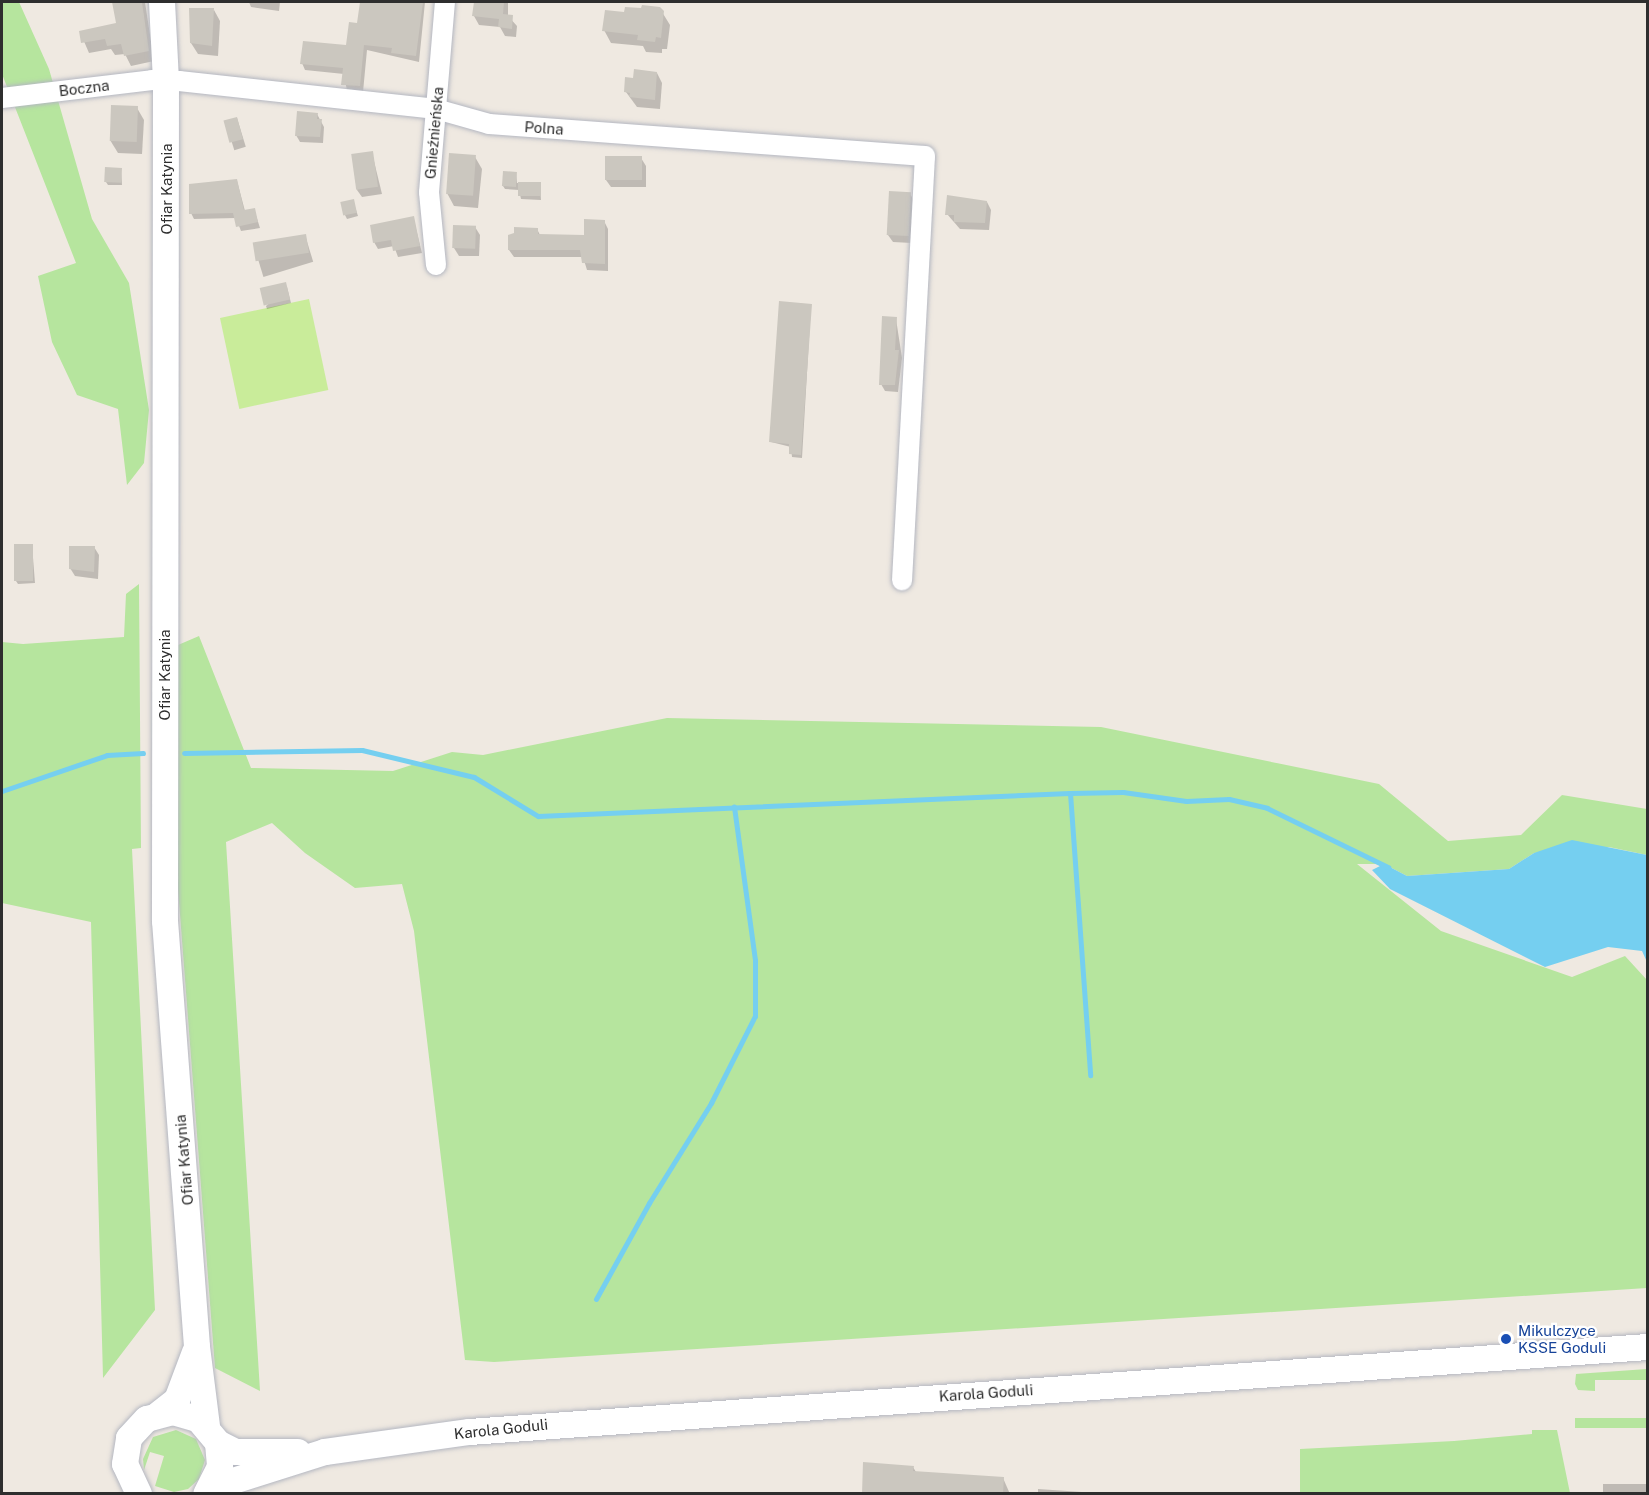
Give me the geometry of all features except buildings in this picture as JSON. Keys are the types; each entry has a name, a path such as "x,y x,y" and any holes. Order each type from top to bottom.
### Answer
{"street":[{"name":"Ofiar Katynia","path":"162,2 166,80 165,921 197,1347 212,1435 220,1467 209,1491"},
{"name":"Gnieźnieńska","path":"436,265 429,192 445,2"},
{"name":"Boczna","path":"2,98 166,80"},
{"name":"Polna","path":"166,80 436,109 489,124 925,156 902,580"},
{"name":"Ofiar Katynia","path":"135,1492 127,1476 125,1451 137,1428 177,1400 197,1347"},
{"name":"Karola Goduli","path":"159,1414 188,1414 236,1452 326,1452 538,1425 1647,1347"},
{"name":"Karola Goduli","path":"209,1491 326,1452"}],"green space":[{"path":"2,2 19,2 49,69 92,219 129,283 149,410 144,463 127,485 118,409 77,395 52,342 38,276 76,263 2,74"},
{"path":"309,299 328,390 239,409 220,318"},
{"path":"139,584 141,848 132,849 155,1310 103,1378 91,922 2,903 2,642 23,644 124,637 126,594"},
{"path":"199,636 251,768 393,771 452,752 483,755 667,718 1101,727 1379,784 1448,841 1521,835 1562,795 1647,809 1647,855 1609,847 1534,853 1509,869 1407,876 1384,864 1357,864 1441,931 1572,977 1625,956 1647,980 1647,1288 494,1362 465,1360 414,931 402,884 355,888 305,853 272,823 226,842 260,1391 215,1368 175,850 171,648"},
{"path":"1647,1369 1647,1380 1595,1380 1595,1391 1578,1390 1575,1384 1576,1374"},
{"path":"1575,1418 1647,1418 1647,1428 1575,1428"},
{"path":"176,1430 196,1439 205,1460 199,1479 188,1489 174,1492 155,1486 164,1456 150,1452 144,1470 143,1459 153,1437"},
{"path":"1532,1430 1557,1430 1570,1493 1300,1493 1300,1449 1454,1441 1532,1434"}],"water":[{"path":"1572,840 1647,855 1647,962 1642,951 1608,947 1545,967 1390,889 1372,870 1384,864 1407,876 1509,869 1534,853"}],"waterway":[{"path":"184,753 362,750 474,777 538,816 1070,793 1123,792 1186,801 1229,799 1267,808 1388,867"},
{"path":"2,791 107,755 143,753"},
{"path":"1070,793 1090,1075"},
{"path":"596,1299 649,1203 711,1103 755,1016 755,960 734,806"}],"place":[{"name":"Mikulczyce KSSE Goduli","path":"1506,1339"}]}
